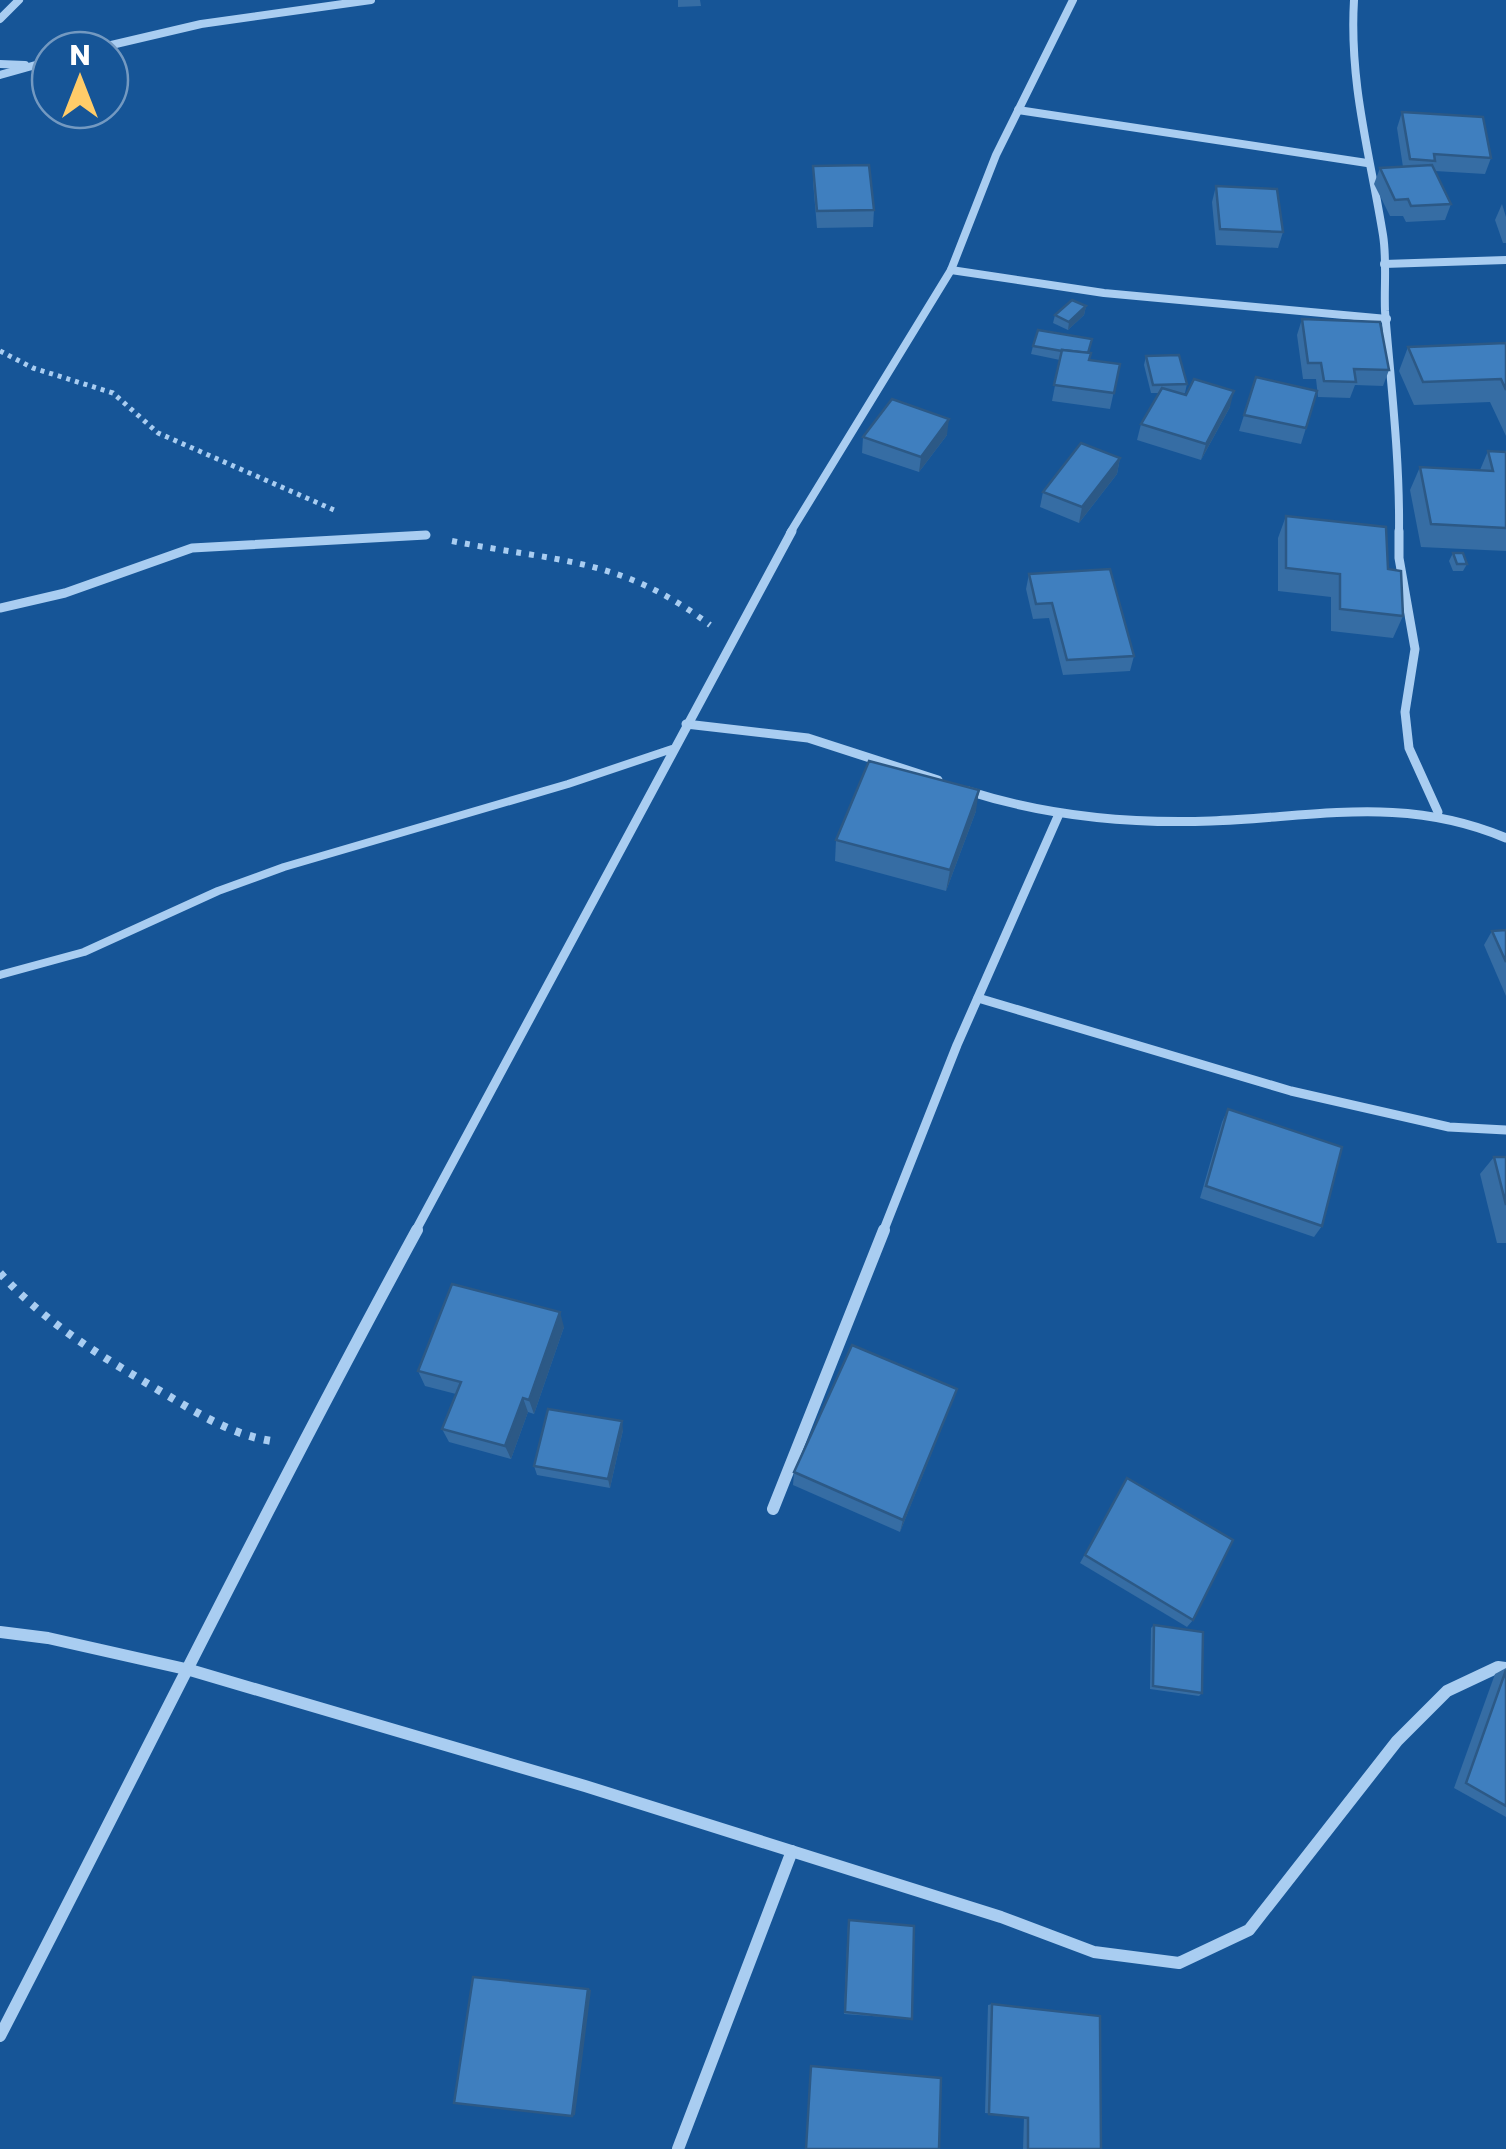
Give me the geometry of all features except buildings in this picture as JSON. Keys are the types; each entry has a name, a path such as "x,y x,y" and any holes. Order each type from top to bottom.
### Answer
{"street":[{"path":"0,19 18,0"},
{"path":"130,41 201,24 371,0"},
{"path":"0,2036 190,1670 300,1445 548,988 672,749 802,512 951,270 996,154 1073,0"},
{"path":"1354,0 1352,50 1367,163 1384,238 1400,472 1400,558 1415,649 1405,712 1409,748 1438,812"},
{"path":"0,64 30,65"},
{"path":"0,75 30,67"},
{"path":"1018,110 1367,163"},
{"path":"1384,264 1506,260"},
{"path":"951,270 1104,293 1387,320"},
{"path":"0,608 65,593 192,548 426,536"},
{"path":"686,724 808,738 994,800 1059,814 1208,822 1384,810 1438,812 1481,824 1506,838"},
{"path":"773,1508 978,998 1059,814"},
{"path":"978,998 1291,1091 1449,1128 1506,1130"},
{"path":"0,1632 48,1638 190,1670 792,1851 1001,1917 1094,1952 1179,1963 1249,1930 1398,1741 1446,1691 1498,1667 1506,1668"},
{"path":"678,2149 792,1851"}],"lane":[{"path":"0,975 84,952 218,891 284,867 568,784 672,749"}],"path":[{"path":"0,352 33,368 113,393 158,433 346,514"},
{"path":"426,536 630,573 676,596 731,643"},
{"path":"0,1274 30,1308 108,1364 231,1432 249,1439 300,1445"}]}
